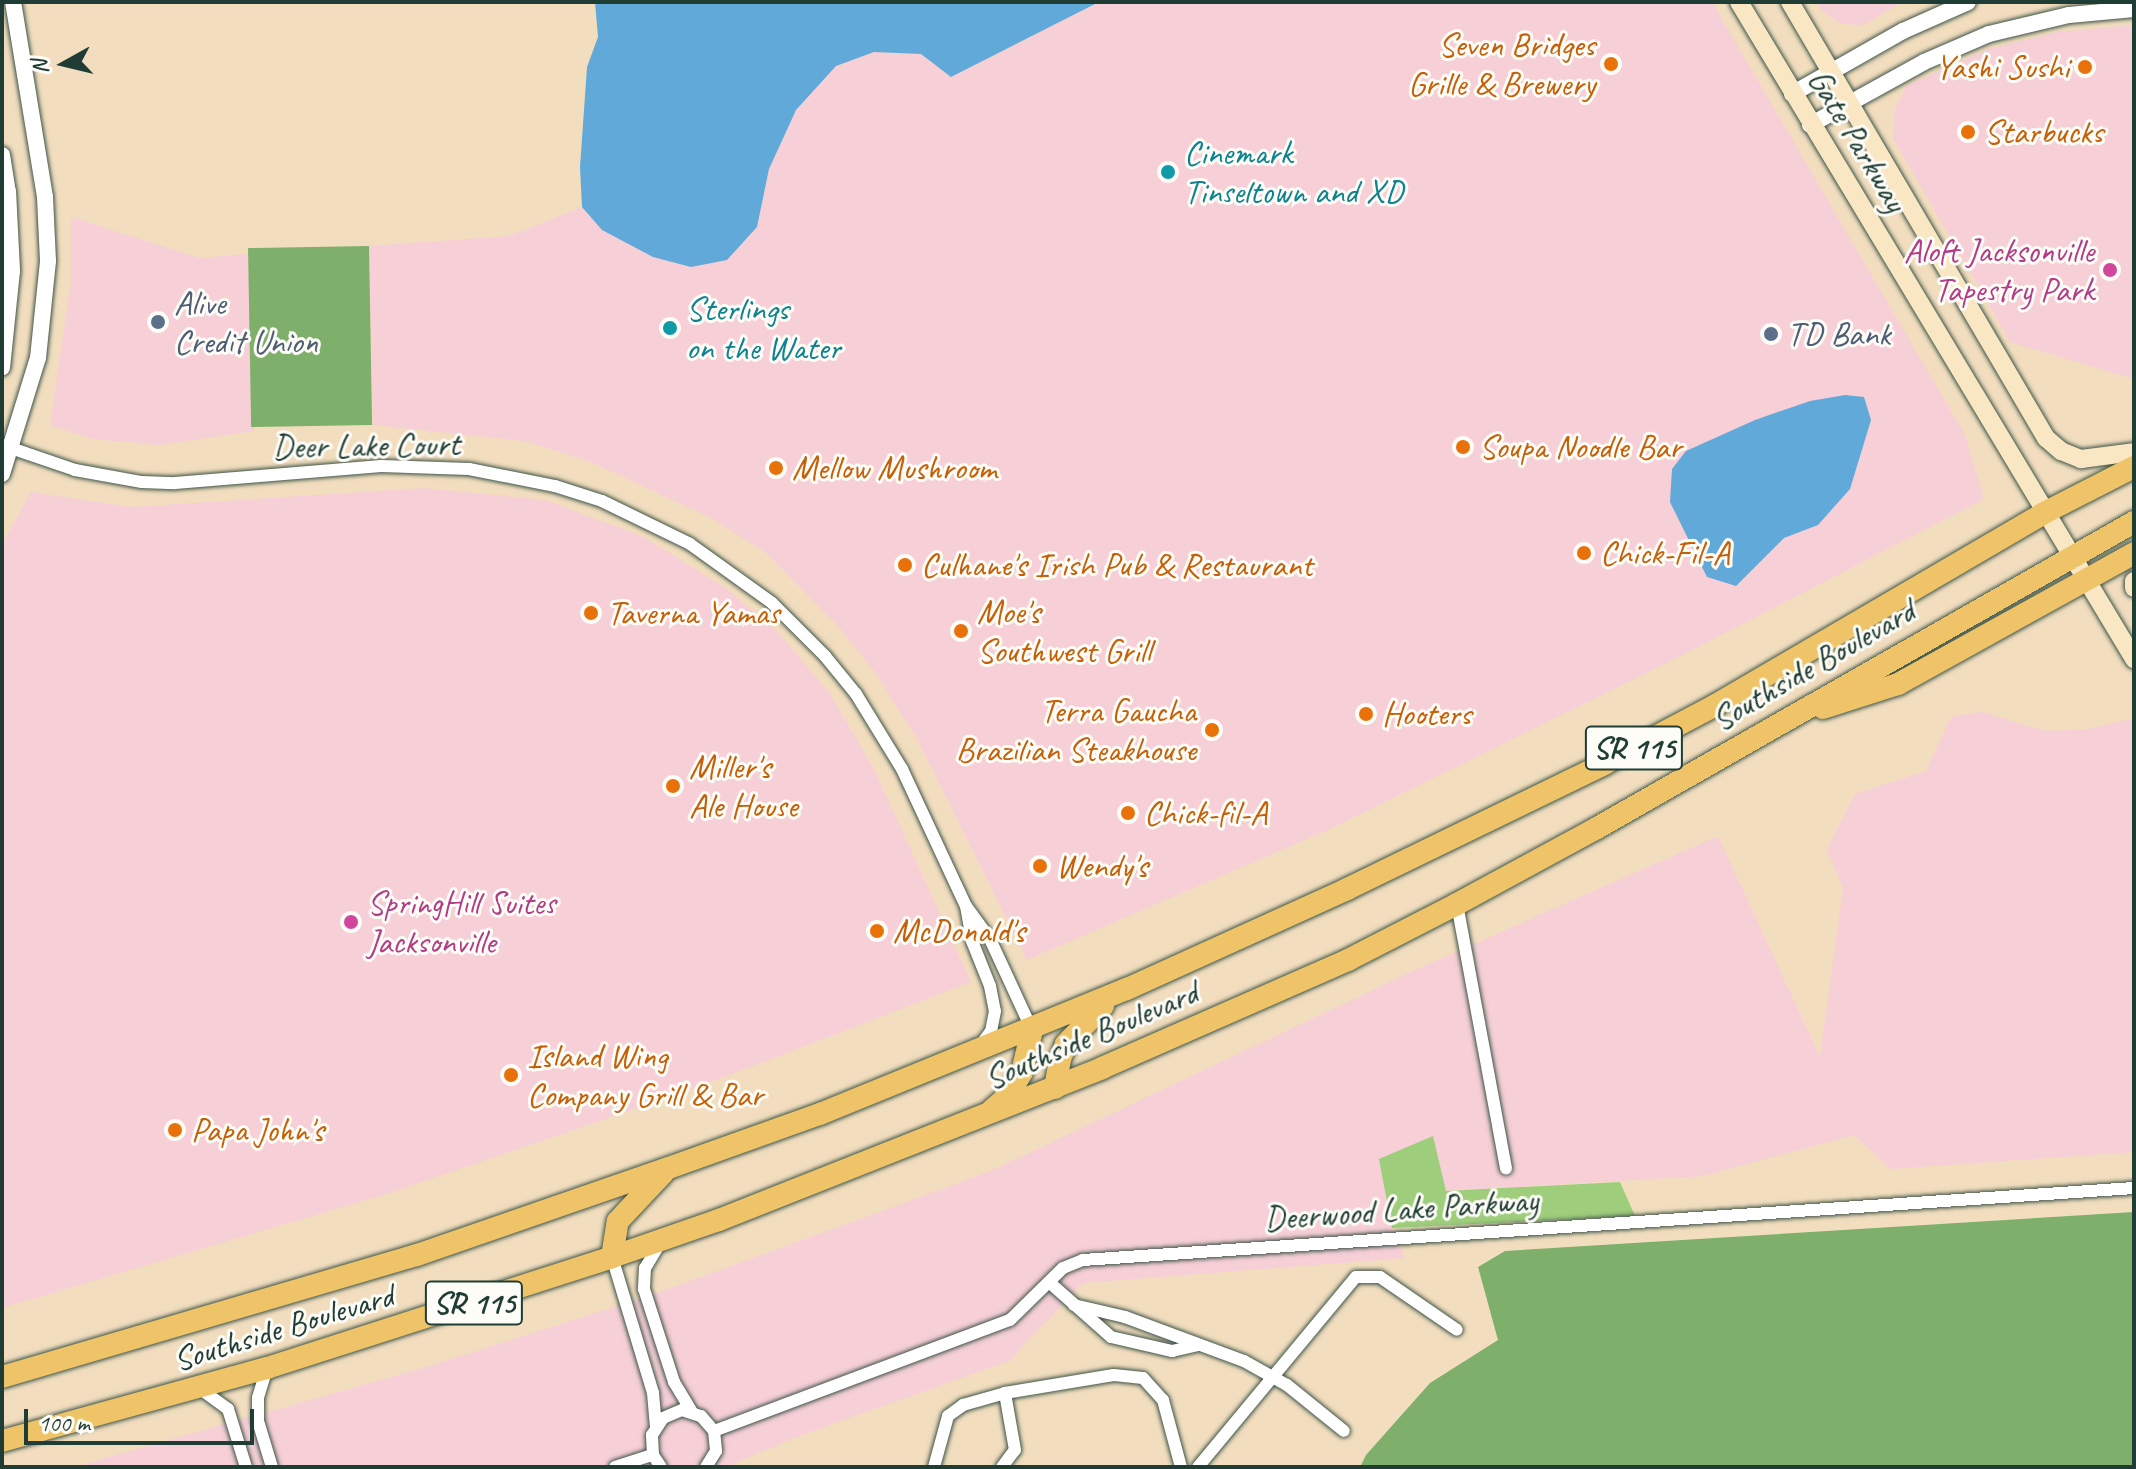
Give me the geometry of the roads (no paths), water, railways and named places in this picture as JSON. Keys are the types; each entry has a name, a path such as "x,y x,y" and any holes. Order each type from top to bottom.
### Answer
{"highway":[{"name":"Southside Boulevard","path":"2,1377 417,1255 666,1169 1032,1030 1347,889 1604,764 1714,706 2044,513 2134,467"},
{"name":"Southside Boulevard","path":"2,1441 267,1368 612,1257 1055,1088 1348,960 1457,904 1597,828 2134,522"},
{"path":"1780,722 1898,684 2134,553"},
{"path":"1055,1088 1056,1072 1066,1044 1093,1013 1127,989"},
{"path":"985,1116 1007,1097 1022,1072 1032,1030"},
{"path":"612,1257 618,1221 666,1169"}],"main road":[{"name":"Gate Parkway","path":"1739,2 1810,125 2134,659"},
{"name":"Gate Parkway","path":"1790,2 2046,438 2081,459 2134,452"},
{"path":"2134,581 2134,588"}],"street":[{"path":"2,474 7,446 38,358 48,261 45,197 13,2"},
{"path":"1792,94 1903,31 1968,2"},
{"path":"1810,125 1937,55 1989,34 2069,15 2134,9"},
{"path":"2,155 8,191 12,271 2,367"},
{"name":"Deer Lake Court","path":"7,446 75,470 142,482 175,483 381,466 469,469 555,486 647,521 731,571 772,603 825,656 856,694 902,769 966,906 990,939 1032,1030"},
{"path":"1457,904 1506,1168"},
{"name":"Deer Lake Court","path":"966,906 972,941 990,986 995,1011 991,1031 970,1055"},
{"name":"Deerwood Lake Parkway","path":"714,1431 1010,1320 1063,1268 1083,1260 2134,1188"},
{"path":"664,1239 648,1260 644,1289 674,1382 692,1412 709,1422 714,1431 716,1451 710,1465"},
{"path":"612,1257 653,1393 656,1425 651,1445 661,1467"},
{"path":"1198,1467 1356,1277 1380,1277 1457,1330"},
{"path":"1049,1282 1111,1337 1172,1351 1197,1345"},
{"path":"1074,1305 1143,1324 1244,1361 1274,1378 1344,1431"},
{"path":"1141,1345 1143,1324"},
{"path":"267,1368 258,1398 258,1421 272,1467"},
{"path":"934,1467 948,1416 963,1405 1005,1393 1114,1375 1143,1378 1163,1400 1181,1467"},
{"path":"199,1388 228,1409 246,1467"},
{"path":"1002,1467 1015,1450 1005,1393"},
{"path":"656,1425 672,1413 692,1412"},
{"path":"615,1467 653,1455"}],"water":[{"path":"595,2 1099,2 951,77 921,54 874,52 836,66 796,110 769,169 757,227 727,260 691,267 653,257 602,230 582,207 580,167 587,67 598,37"},
{"path":"1845,395 1864,397 1871,420 1850,489 1818,525 1784,538 1736,586 1707,577 1670,502 1672,469 1686,451 1755,420 1810,401"}],"place":[{"name":"Seven Bridges Grille & Brewery","path":"1611,64"},
{"name":"Yashi Sushi","path":"2085,67"},
{"name":"Starbucks","path":"1968,132"},
{"name":"Cinemark Tinseltown and XD","path":"1168,172"},
{"name":"Aloft Jacksonville Tapestry Park","path":"2110,270"},
{"name":"Alive Credit Union","path":"158,322"},
{"name":"Sterlings on the Water","path":"670,328"},
{"name":"TD Bank","path":"1771,334"},
{"name":"Soupa Noodle Bar","path":"1463,447"},
{"name":"Mellow Mushroom","path":"776,468"},
{"name":"Chick-Fil-A","path":"1584,553"},
{"name":"Culhane's Irish Pub & Restaurant","path":"905,565"},
{"name":"Taverna Yamas","path":"591,613"},
{"name":"Moe's Southwest Grill","path":"961,631"},
{"name":"Hooters","path":"1366,714"},
{"name":"Terra Gaucha Brazilian Steakhouse","path":"1212,730"},
{"name":"Miller's Ale House","path":"673,786"},
{"name":"Chick-fil-A","path":"1128,813"},
{"name":"Wendy's","path":"1040,866"},
{"name":"SpringHill Suites Jacksonville","path":"351,922"},
{"name":"McDonald's","path":"877,931"},
{"name":"Island Wing Company Grill & Bar","path":"511,1075"},
{"name":"Papa John's","path":"175,1130"}]}
